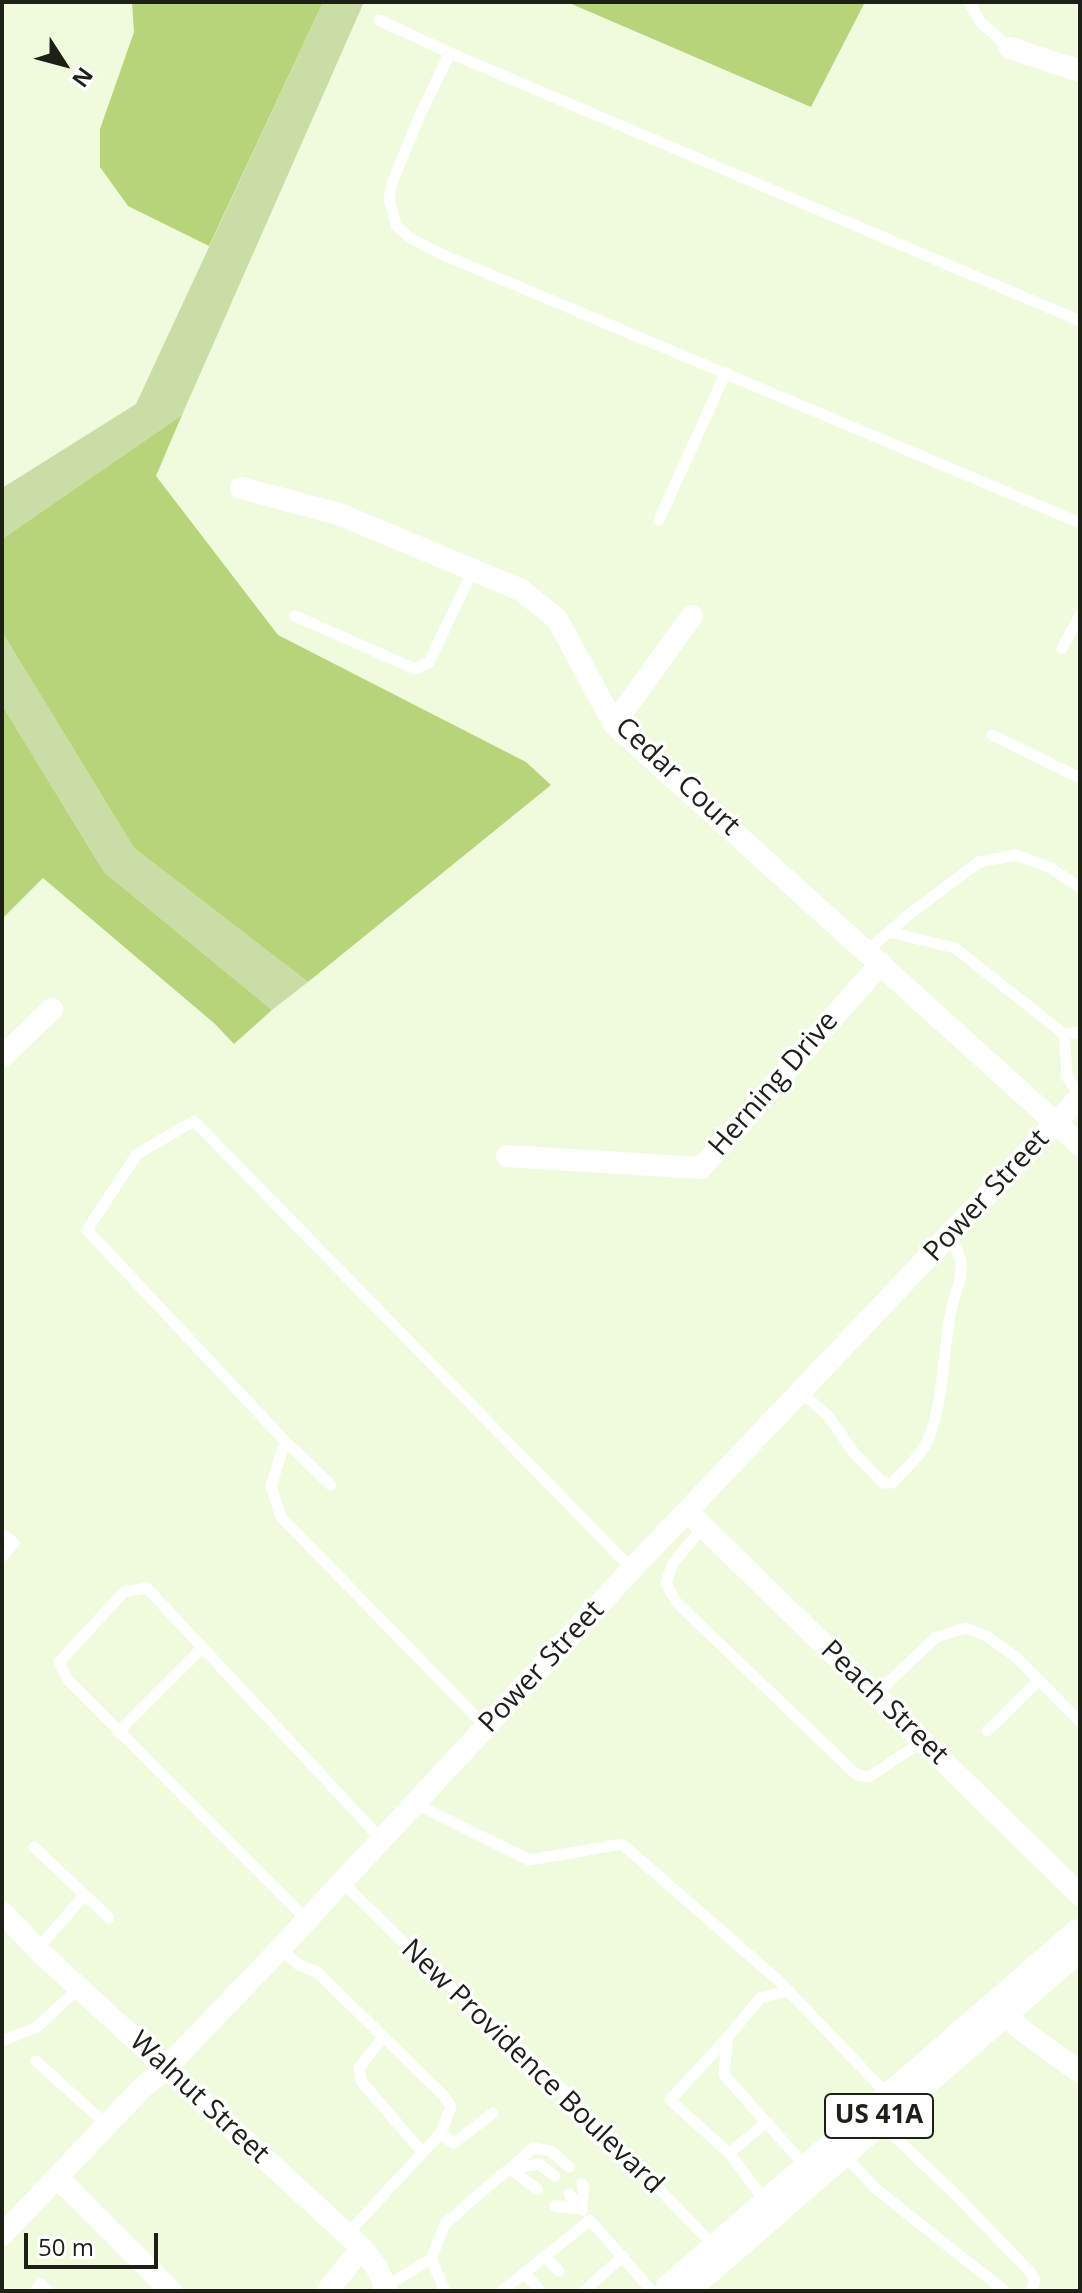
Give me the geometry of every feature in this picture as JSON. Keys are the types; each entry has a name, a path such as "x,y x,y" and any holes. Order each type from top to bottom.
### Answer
{"highway":[{"name":"US 41A","path":"675,2291 1080,1939"}],"street":[{"path":"1010,48 1080,71"},
{"name":"Cedar Court","path":"241,488 339,514 521,590 557,619 614,724 1080,1145"},
{"path":"614,724 692,616"},
{"name":"Herning Drive","path":"507,1156 701,1168 874,957"},
{"path":"2,1057 52,1009"},
{"name":"Power Street","path":"2,2235 280,1949 632,1569 696,1519 801,1392 1080,1096"},
{"name":"Peach Street","path":"696,1519 1080,1895"},
{"name":"Walnut Street","path":"2,1912 37,1949 355,2241 386,2289"},
{"path":"1000,2010 1023,2031 1080,2072"},
{"path":"57,2177 171,2291"},
{"path":"327,2291 355,2241"}],"lane":[{"path":"969,2 981,23 1010,48"},
{"path":"379,20 1080,321"},
{"path":"450,53 392,183 389,199 396,225 409,237 439,253 1080,523"},
{"path":"659,520 726,372"},
{"path":"295,616 415,669 429,662 473,570"},
{"path":"1062,648 1080,615"},
{"path":"992,735 1080,778"},
{"path":"874,957 889,932 979,862 1016,855 1051,868 1080,888"},
{"path":"889,932 955,948 1064,1034 1080,1032"},
{"path":"1064,1034 1067,1077 1080,1096"},
{"path":"331,1485 285,1441 87,1230 137,1154 194,1121 632,1569"},
{"path":"801,1392 828,1416 855,1454 883,1483 892,1483 915,1460 926,1444 932,1423 952,1304 961,1281 961,1259 949,1236"},
{"path":"285,1441 271,1486 281,1517 486,1727"},
{"path":"696,1519 666,1583 676,1602 857,1775 869,1777 923,1741"},
{"path":"2,1534 14,1543 2,1557"},
{"path":"307,1920 68,1680 59,1662 124,1592 147,1588 382,1840"},
{"path":"875,1695 936,1637 966,1628 986,1636 1016,1657 1080,1722"},
{"path":"118,1732 202,1648"},
{"path":"987,1731 1039,1680"},
{"path":"416,1804 529,1860 622,1844 788,1991 953,2192 1030,2272 1035,2280 1031,2291"},
{"path":"34,1847 109,1918"},
{"name":"New Providence Boulevard","path":"342,1882 435,1973 552,2078 721,2253"},
{"path":"37,1949 85,1895"},
{"path":"280,1949 299,1965 317,1972 443,2095 451,2107 440,2134 422,2152 355,2241"},
{"path":"2,2041 37,2027 79,1988"},
{"path":"772,2209 729,2153 670,2100 760,1998 788,1991"},
{"path":"383,2037 359,2068 361,2081 422,2152"},
{"path":"728,2037 724,2075 767,2122 826,2162 876,2189 1005,2291"},
{"path":"36,2061 107,2125"},
{"path":"440,2134 454,2143 493,2113"},
{"path":"729,2153 767,2122"},
{"path":"386,2289 431,2259 445,2224 533,2148 551,2151 569,2167"},
{"path":"510,2169 539,2164 555,2176"},
{"path":"510,2169 537,2189"},
{"path":"581,2209 582,2184"},
{"path":"569,2194 652,2291"},
{"path":"555,2206 581,2209"},
{"path":"507,2289 590,2220"},
{"path":"579,2289 623,2256"},
{"path":"545,2257 559,2271"},
{"path":"431,2259 445,2291"},
{"path":"524,2273 539,2289"},
{"path":"35,2291 41,2284 48,2291"}],"green space":[{"path":"132,2 323,2 209,246 128,206 100,167 100,129 134,32"},
{"path":"323,2 364,2 182,415 2,539 2,488 136,404"},
{"path":"567,2 865,2 811,107"},
{"path":"182,415 156,476 278,635 526,762 551,785 308,982 134,848 2,632 2,539"},
{"path":"2,632 134,848 308,982 272,1010 104,872 2,705"},
{"path":"2,705 104,872 272,1010 234,1044 215,1024 43,878 2,919"}]}
